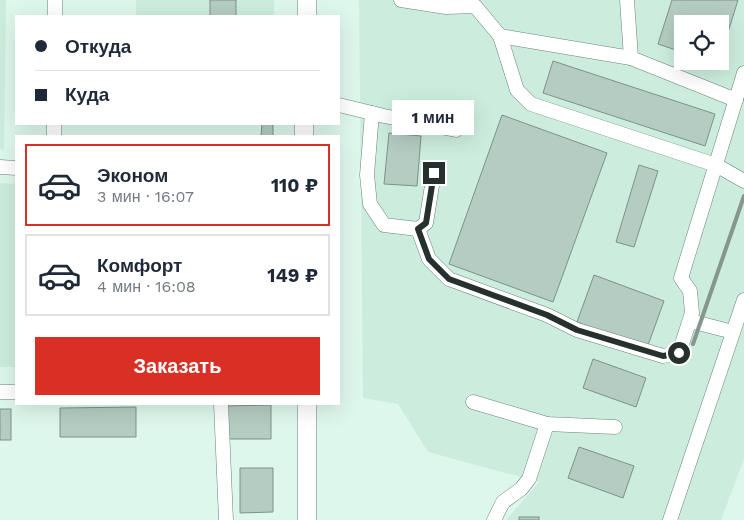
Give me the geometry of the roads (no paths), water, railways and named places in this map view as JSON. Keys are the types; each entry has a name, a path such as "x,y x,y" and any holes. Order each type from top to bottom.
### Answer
{"main road":[{"path":"307,0 307,15"},
{"path":"307,405 307,520"}],"street":[{"path":"55,0 55,15"},
{"path":"401,0 446,6 476,3 500,36 517,90 531,104 716,165 744,181"},
{"path":"627,0 630,58"},
{"path":"500,36 630,58 736,100"},
{"path":"418,229 429,259 449,279 547,315 577,330 663,356 679,353 692,313 690,291 682,278 744,73"},
{"path":"340,105 456,130"},
{"path":"372,113 367,175 370,204 384,225 418,229 426,223 434,173"},
{"path":"0,167 15,168"},
{"path":"670,520 744,300"},
{"path":"690,321 733,332"},
{"path":"0,392 15,392"},
{"path":"473,402 547,424 615,427"},
{"path":"221,405 226,520"},
{"path":"494,520 503,502 522,489 529,479 547,424"}],"railway":[{"path":"693,344 744,196"}]}
